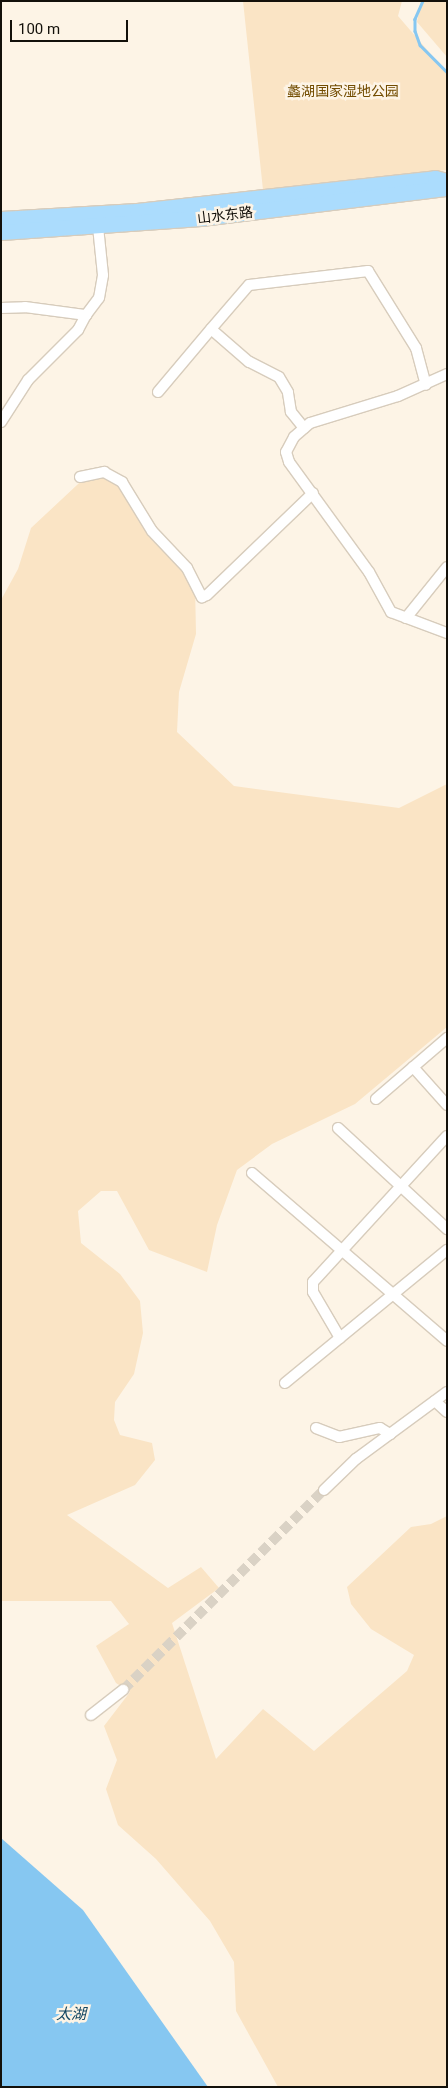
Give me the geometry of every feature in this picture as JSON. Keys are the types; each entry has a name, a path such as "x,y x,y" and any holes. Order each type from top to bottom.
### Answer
{"highway":[{"name":"山水东路","path":"1,219 137,210 435,178 447,181"},
{"name":"山水东路","path":"1,232 98,227 201,218 447,188"}],"street":[{"path":"1,422 28,380 78,330 86,315 99,298 103,275 98,227"},
{"path":"158,392 249,285 368,271 416,348 426,385"},
{"path":"1,308 25,307 86,315"},
{"path":"212,328 249,362 280,377 288,392 291,412 304,428"},
{"path":"447,374 426,385 332,413 304,428 294,437 286,452 289,462 369,572 391,612 447,633"},
{"path":"80,477 104,472 122,482 152,531 187,568 202,596 207,596 313,493"},
{"path":"406,618 447,567"},
{"path":"376,1099 447,1038"},
{"path":"413,1067 447,1105"},
{"path":"338,1128 447,1229"},
{"path":"340,1338 313,1292 313,1282 447,1136"},
{"path":"252,1173 447,1341"},
{"path":"285,1383 447,1250"},
{"path":"324,1490 356,1459 447,1392"},
{"path":"435,1401 447,1412"},
{"path":"316,1428 339,1437 380,1428 390,1434"},
{"path":"91,1715 123,1690"}],"green space":[{"name":"蠡湖国家湿地公园","path":"243,1 402,1 398,16 447,73 447,170 263,190"},
{"path":"421,1 447,1 447,57 417,22"},
{"path":"92,471 127,485 195,584 196,634 179,692 177,732 234,786 399,808 447,784 447,1027 355,1104 272,1144 237,1170 217,1225 207,1272 149,1250 117,1191 101,1191 78,1211 81,1243 120,1274 140,1301 143,1333 134,1374 115,1402 114,1420 120,1435 152,1443 155,1460 135,1485 67,1515 168,1588 201,1567 219,1588 172,1623 216,1759 263,1709 314,1751 407,1671 414,1655 371,1629 351,1604 347,1587 411,1527 431,1524 447,1516 447,2087 278,2087 236,2011 234,1962 210,1921 156,1859 118,1825 106,1789 117,1760 104,1726 130,1692 116,1683 96,1646 129,1624 111,1601 1,1601 1,600 18,569 31,528"}],"water":[{"name":"太湖","path":"1,1838 83,1910 208,2087 1,2087"}],"waterway":[{"path":"423,1 415,19 415,31 420,45 447,72"}],"tunnel":[{"path":"123,1690 324,1490"}]}
